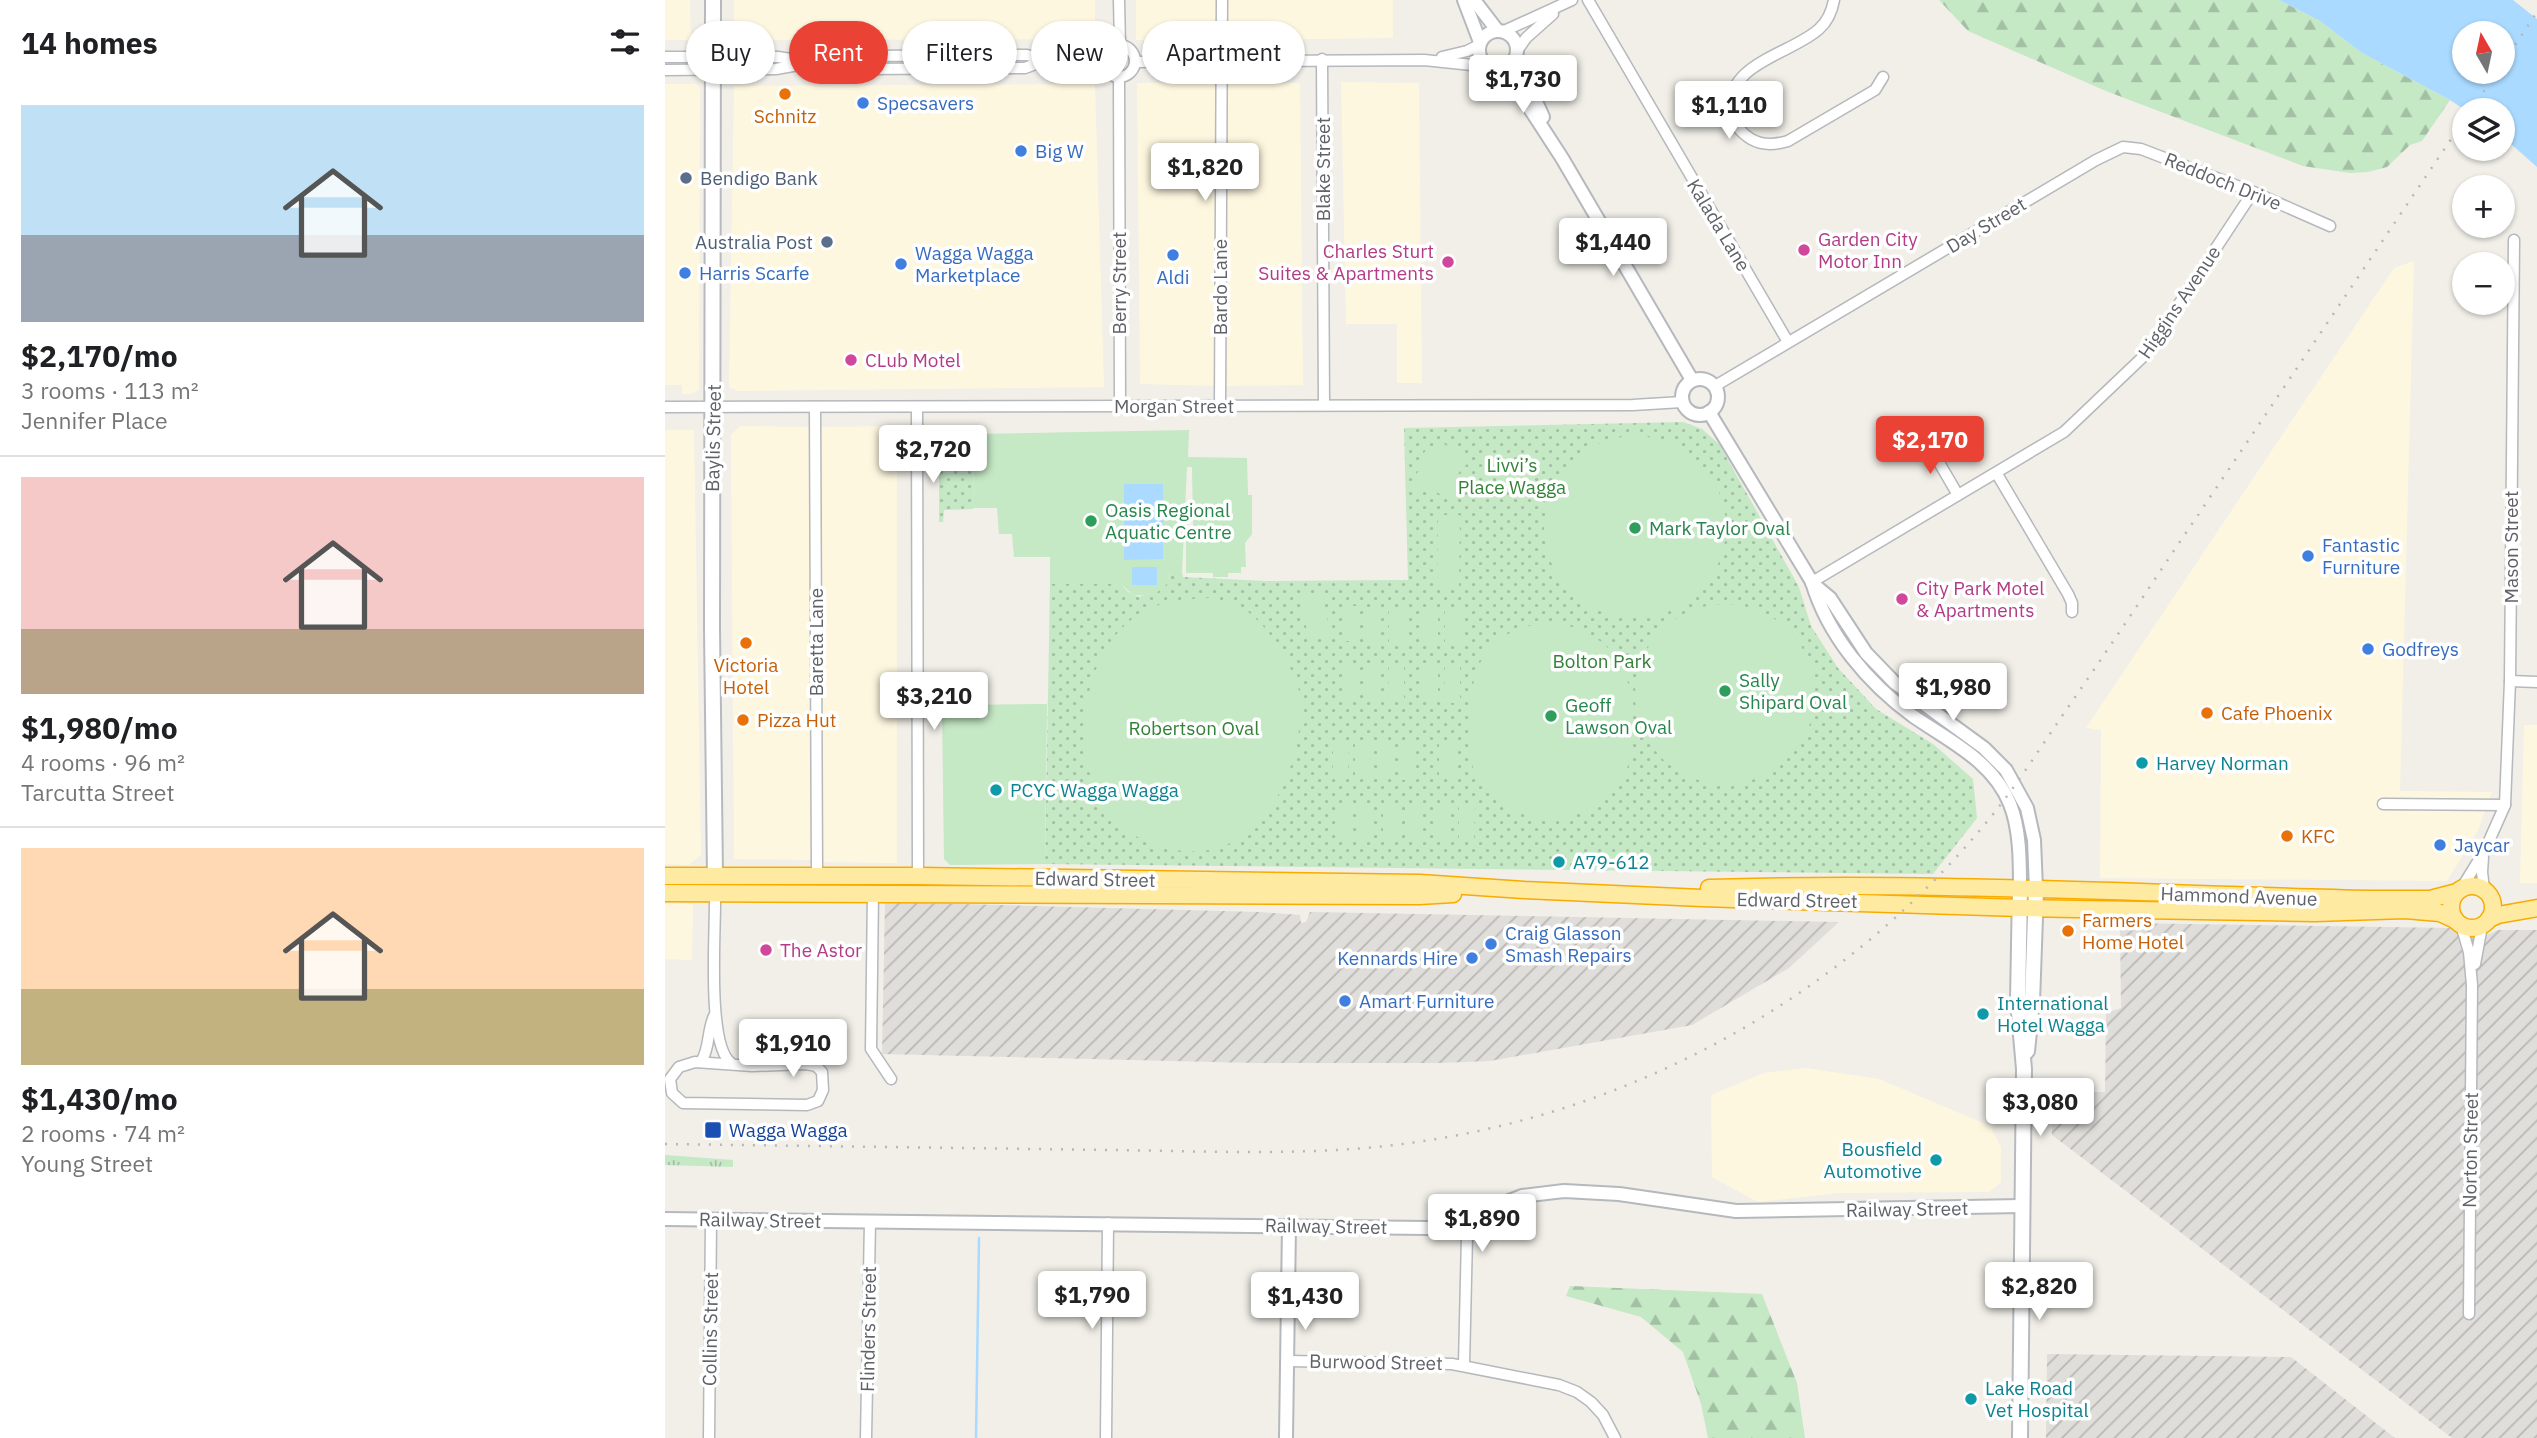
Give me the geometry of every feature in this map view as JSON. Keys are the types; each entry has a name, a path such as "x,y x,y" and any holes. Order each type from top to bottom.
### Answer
{"highway":[{"name":"Edward Street","path":"665,876 918,876 1420,883 1524,890 2029,908"},
{"path":"715,876 715,893"},
{"path":"918,876 919,894"},
{"name":"Edward Street","path":"1574,892 1788,886 2028,889"},
{"path":"2472,886 2537,907 2498,915 2486,923 2468,928 2458,923 2452,915 2451,902 2459,890 2472,886"},
{"name":"Hammond Avenue","path":"2028,889 2372,900 2430,899 2459,890"},
{"name":"Edward Street","path":"665,892 1419,895 1524,890"},
{"path":"2486,923 2493,908 2487,893"},
{"name":"Hammond Avenue","path":"2029,908 2315,913 2405,910 2440,914 2458,923"}],"main road":[{"name":"Baylis Street","path":"713,0 713,21"},
{"name":"Baylis Street","path":"713,84 712,638 715,876"},
{"path":"2020,1438 2024,1069 2032,1002 2028,889"}],"street":[{"path":"1119,0 1119,21"},
{"name":"Bardo Lane","path":"1221,0 1221,21"},
{"path":"1464,0 1480,43 1479,56 1512,81 1562,158 1692,380"},
{"path":"1474,0 1501,31 1514,38 1517,54 1562,158"},
{"name":"Kalada Lane","path":"1588,0 1788,342"},
{"path":"1834,0 1830,14 1818,30 1748,71 1738,81 1732,93 1731,106 1734,120 1741,132 1762,144 1775,145 1788,141 1875,90 1883,76"},
{"path":"1305,59 1424,60 1494,68 1508,66 1537,27 1569,2"},
{"path":"1424,60 1451,56 1480,43 1487,34 1501,31 1569,2"},
{"path":"1128,50 1132,52 1135,61 1128,72"},
{"path":"775,57 815,63 847,62 864,56 1031,56"},
{"path":"665,57 686,60"},
{"name":"Blake Street","path":"1322,59 1324,405"},
{"path":"1135,61 1142,61"},
{"path":"665,70 686,67"},
{"name":"Berry Street","path":"1119,84 1120,406"},
{"name":"Bardo Lane","path":"1220,406 1221,84"},
{"name":"Reddoch Drive","path":"2114,150 2123,147 2141,149 2253,192 2330,226"},
{"name":"Day Street","path":"1714,386 2114,150"},
{"name":"Higgins Avenue","path":"1812,582 2064,432 2137,363 2253,192"},
{"name":"Mason Street","path":"2459,890 2485,850 2505,805 2510,681 2514,240"},
{"path":"1702,379 1714,386 1718,397 1714,408 1709,412 1693,414 1682,402 1682,392 1692,380 1702,379"},
{"name":"Morgan Street","path":"665,407 1619,405 1682,402"},
{"name":"Baretta Lane","path":"815,407 817,877"},
{"path":"918,407 918,876"},
{"path":"1709,412 1812,582 1819,605 1856,639 1895,683 1985,748 2006,770 2022,796 2034,840 2028,889"},
{"path":"1927,442 1958,495"},
{"path":"1997,474 2068,594 2072,612"},
{"path":"1839,625 1845,647 1863,672 1895,702 1977,759 1995,777 2011,804 2028,889"},
{"path":"1845,647 1856,639"},
{"path":"2510,681 2537,682"},
{"path":"2383,804 2505,805"},
{"name":"Mason Street","path":"2485,850 2482,869 2487,893"},
{"path":"715,893 714,1016 722,1052 731,1063"},
{"path":"873,893 871,1049 891,1079"},
{"name":"Norton Street","path":"2458,923 2469,951 2472,985 2469,1314"},
{"name":"Norton Street","path":"2472,985 2486,923"},
{"path":"701,1062 714,1016"},
{"path":"701,1062 731,1063 816,1066 823,1074 822,1095 815,1103 807,1105 689,1103 679,1101 670,1088 672,1075 681,1065 701,1062"},
{"name":"Railway Street","path":"665,1219 1428,1228 1462,1220 1522,1196 1564,1191 1619,1194 1700,1207 1746,1211 2022,1206"},
{"name":"Collins Street","path":"709,1438 712,1219"},
{"path":"1462,1220 1467,1236 1465,1365"},
{"name":"Flinders Street","path":"866,1438 870,1221"},
{"path":"1105,1438 1108,1223"},
{"path":"1286,1438 1290,1225"},
{"name":"Burwood Street","path":"1288,1361 1465,1365 1559,1385 1577,1392 1591,1402 1603,1415 1615,1438"}],"shaded area":[{"path":"665,0 690,0 691,21 686,21 686,40 665,40"},
{"path":"734,0 1095,0 1095,21 1031,21 1031,39 1017,39 1017,21 902,21 902,40 888,40 888,21 789,21 789,40 775,40 775,21 734,21"},
{"path":"1136,0 1216,0 1217,21 1142,21 1142,40 1136,40"},
{"path":"1227,0 1393,0 1393,38 1305,39 1305,21 1226,21"},
{"path":"1341,82 1419,83 1422,383 1397,383 1397,324 1346,324"},
{"path":"1137,83 1216,84 1216,386 1140,384"},
{"path":"665,84 696,84 700,87 699,390 682,394 682,385 665,385"},
{"path":"1095,84 1104,387 738,391 729,387 734,86"},
{"path":"1224,84 1300,84 1303,385 1223,386"},
{"path":"2414,261 2400,791 2492,792 2478,830 2447,881 2100,878 2101,730 2086,728 2394,268"},
{"path":"740,426 812,427 813,860 734,859 731,435"},
{"path":"897,426 897,863 820,862 820,427"},
{"path":"665,430 694,430 701,855 689,865 665,864"},
{"path":"2524,725 2537,725 2537,883 2520,883"},
{"path":"885,902 1258,912 1300,915 1301,923 1306,922 1310,912 1839,922 1789,968 1692,1025 1490,1061 1255,1063 882,1054"},
{"path":"665,904 693,904 692,960 665,959"},
{"path":"2120,923 2452,928 2457,933 2489,934 2498,930 2537,930 2537,1438 2452,1438 2052,1135 2050,1092 2105,1092 2106,1013 2121,1008"},
{"path":"1806,1068 1879,1079 1990,1126 2001,1147 2001,1182 1989,1192 1838,1193 1758,1202 1712,1177 1711,1095 1764,1073"},
{"path":"2047,1354 2291,1357 2395,1438 2046,1438"}],"green space":[{"path":"1939,0 2279,0 2320,21 2362,53 2450,100 2422,141 2410,145 2387,167 2350,173 2303,166 2106,91 1968,31"},
{"name":"Bolton Park","path":"1683,422 1702,429 1719,444 1799,587 1811,626 1838,668 1876,709 1933,744 1973,779 1977,818 1933,874 1045,864 1050,584 1121,584 1128,592 1139,597 1163,587 1170,572 1182,572 1183,577 1266,581 1408,580 1404,428"},
{"path":"939,429 974,429 973,509 944,510 943,522 939,522"},
{"name":"Oasis Regional Aquatic Centre","path":"1189,430 1188,457 1247,458 1248,495 1252,495 1252,534 1245,543 1246,567 1241,567 1241,573 1228,573 1228,577 1213,577 1213,573 1186,573 1186,528 1193,527 1192,467 1187,467 1182,572 1170,572 1167,584 1153,596 1133,595 1121,584 1050,584 1050,557 1014,557 1012,534 999,534 997,508 973,508 974,437 978,434"},
{"name":"Mark Taylor Oval","path":"1635,436 1670,443 1699,463 1719,492 1726,527 1719,562 1699,591 1670,611 1635,618 1600,611 1571,591 1551,562 1544,527 1551,492 1571,463 1600,443"},
{"path":"1445,444 1449,449 1463,451 1462,457 1467,464 1454,478 1463,485 1461,495 1457,499 1444,497 1428,486 1418,491 1411,483 1420,468 1416,465 1429,445 1436,450"},
{"path":"1438,515 1460,515 1459,588 1437,587"},
{"path":"1322,592 1331,637 1309,641 1300,596"},
{"name":"Robertson Oval","path":"1211,598 1242,608 1272,637 1289,664 1298,687 1301,701 1300,721 1289,772 1265,815 1249,831 1230,843 1209,850 1184,851 1146,842 1117,821 1102,802 1092,781 1087,759 1086,709 1100,660 1113,639 1129,622 1164,603"},
{"name":"Sally Shipard Oval","path":"1725,604 1759,611 1789,630 1808,660 1815,694 1808,728 1789,758 1759,777 1725,784 1691,777 1661,758 1642,728 1635,694 1642,660 1661,630 1691,611"},
{"path":"1343,606 1359,606 1358,641 1343,641"},
{"path":"1366,607 1381,607 1381,642 1366,642"},
{"path":"1389,608 1405,608 1405,644 1389,643"},
{"path":"1423,608 1438,608 1438,644 1422,644"},
{"path":"1445,610 1461,610 1461,645 1445,645"},
{"name":"Geoff Lawson Oval","path":"1550,622 1587,633 1614,654 1627,680 1632,710 1631,757 1620,781 1590,808 1578,814 1553,819 1529,816 1495,798 1478,778 1471,762 1470,744 1474,681 1487,652 1511,632"},
{"path":"1342,664 1358,665 1358,700 1342,700"},
{"path":"1365,665 1381,665 1381,701 1365,701"},
{"path":"1389,665 1404,665 1404,701 1388,700"},
{"path":"1422,666 1438,667 1438,702 1422,702"},
{"path":"1445,667 1460,667 1460,703 1444,703"},
{"name":"PCYC Wagga Wagga","path":"1047,704 1045,864 950,865 944,859 942,711 958,705"},
{"path":"1439,742 1455,742 1454,778 1439,778"},
{"path":"1333,743 1349,743 1348,779 1333,779"},
{"path":"1377,743 1392,743 1392,779 1377,779"},
{"path":"1355,744 1370,744 1370,779 1355,779"},
{"path":"1399,744 1414,744 1414,780 1399,780"},
{"path":"1337,803 1352,803 1352,838 1337,838"},
{"path":"1359,804 1374,804 1374,839 1358,839"},
{"path":"1383,804 1398,804 1398,839 1383,839"},
{"path":"1405,804 1420,804 1420,840 1405,840"},
{"path":"1436,804 1451,804 1451,839 1435,839"},
{"path":"1459,805 1475,805 1474,841 1459,841"},
{"path":"665,1155 733,1160 733,1167 665,1165"},
{"path":"1570,1286 1762,1294 1797,1383 1805,1438 1708,1438 1701,1404 1683,1352 1641,1317 1566,1296"}],"water":[{"path":"2279,0 2513,0 2537,19 2537,167 2515,148 2515,98 2452,98 2452,101 2362,53 2320,21"},
{"path":"1124,484 1163,484 1163,559 1124,560"},
{"path":"1132,567 1157,567 1157,585 1132,585"}],"waterway":[{"path":"976,1438 979,1238"}],"railway":[{"path":"2515,45 2537,12"},
{"path":"2479,98 2489,84"},
{"path":"665,1144 1225,1152 1379,1147 1500,1126 1581,1102 1659,1072 1734,1034 1805,989 1872,938 1934,881 1990,818 2106,653 2452,138"}],"place":[{"name":"Schnitz","path":"785,94"},
{"name":"Specsavers","path":"863,103"},
{"name":"Big W","path":"1021,151"},
{"name":"Bendigo Bank","path":"686,178"},
{"name":"Australia Post","path":"827,242"},
{"name":"Garden City Motor Inn","path":"1804,250"},
{"name":"Aldi","path":"1173,255"},
{"name":"Charles Sturt Suites & Apartments","path":"1448,262"},
{"name":"Wagga Wagga Marketplace","path":"901,264"},
{"name":"Harris Scarfe","path":"685,273"},
{"name":"CLub Motel","path":"851,360"},
{"name":"Oasis Regional Aquatic Centre","path":"1091,521"},
{"name":"Mark Taylor Oval","path":"1635,528"},
{"name":"Fantastic Furniture","path":"2308,556"},
{"name":"City Park Motel & Apartments","path":"1902,599"},
{"name":"Victoria Hotel","path":"746,643"},
{"name":"Godfreys","path":"2368,649"},
{"name":"Sally Shipard Oval","path":"1725,691"},
{"name":"Cafe Phoenix","path":"2207,713"},
{"name":"Geoff Lawson Oval","path":"1551,716"},
{"name":"Pizza Hut","path":"743,720"},
{"name":"Harvey Norman","path":"2142,763"},
{"name":"PCYC Wagga Wagga","path":"996,790"},
{"name":"KFC","path":"2287,836"},
{"name":"Jaycar","path":"2440,845"},
{"name":"A79-612","path":"1559,862"},
{"name":"Farmers Home Hotel","path":"2068,931"},
{"name":"Craig Glasson Smash Repairs","path":"1491,944"},
{"name":"The Astor","path":"766,950"},
{"name":"Kennards Hire","path":"1472,958"},
{"name":"Amart Furniture","path":"1345,1001"},
{"name":"International Hotel Wagga","path":"1983,1014"},
{"name":"Wagga Wagga","path":"713,1130"},
{"name":"Bousfield Automotive","path":"1936,1160"},
{"name":"Lake Road Vet Hospital","path":"1971,1399"}],"park label":[{"name":"Livvi’s Place Wagga","path":"1512,476"}]}
